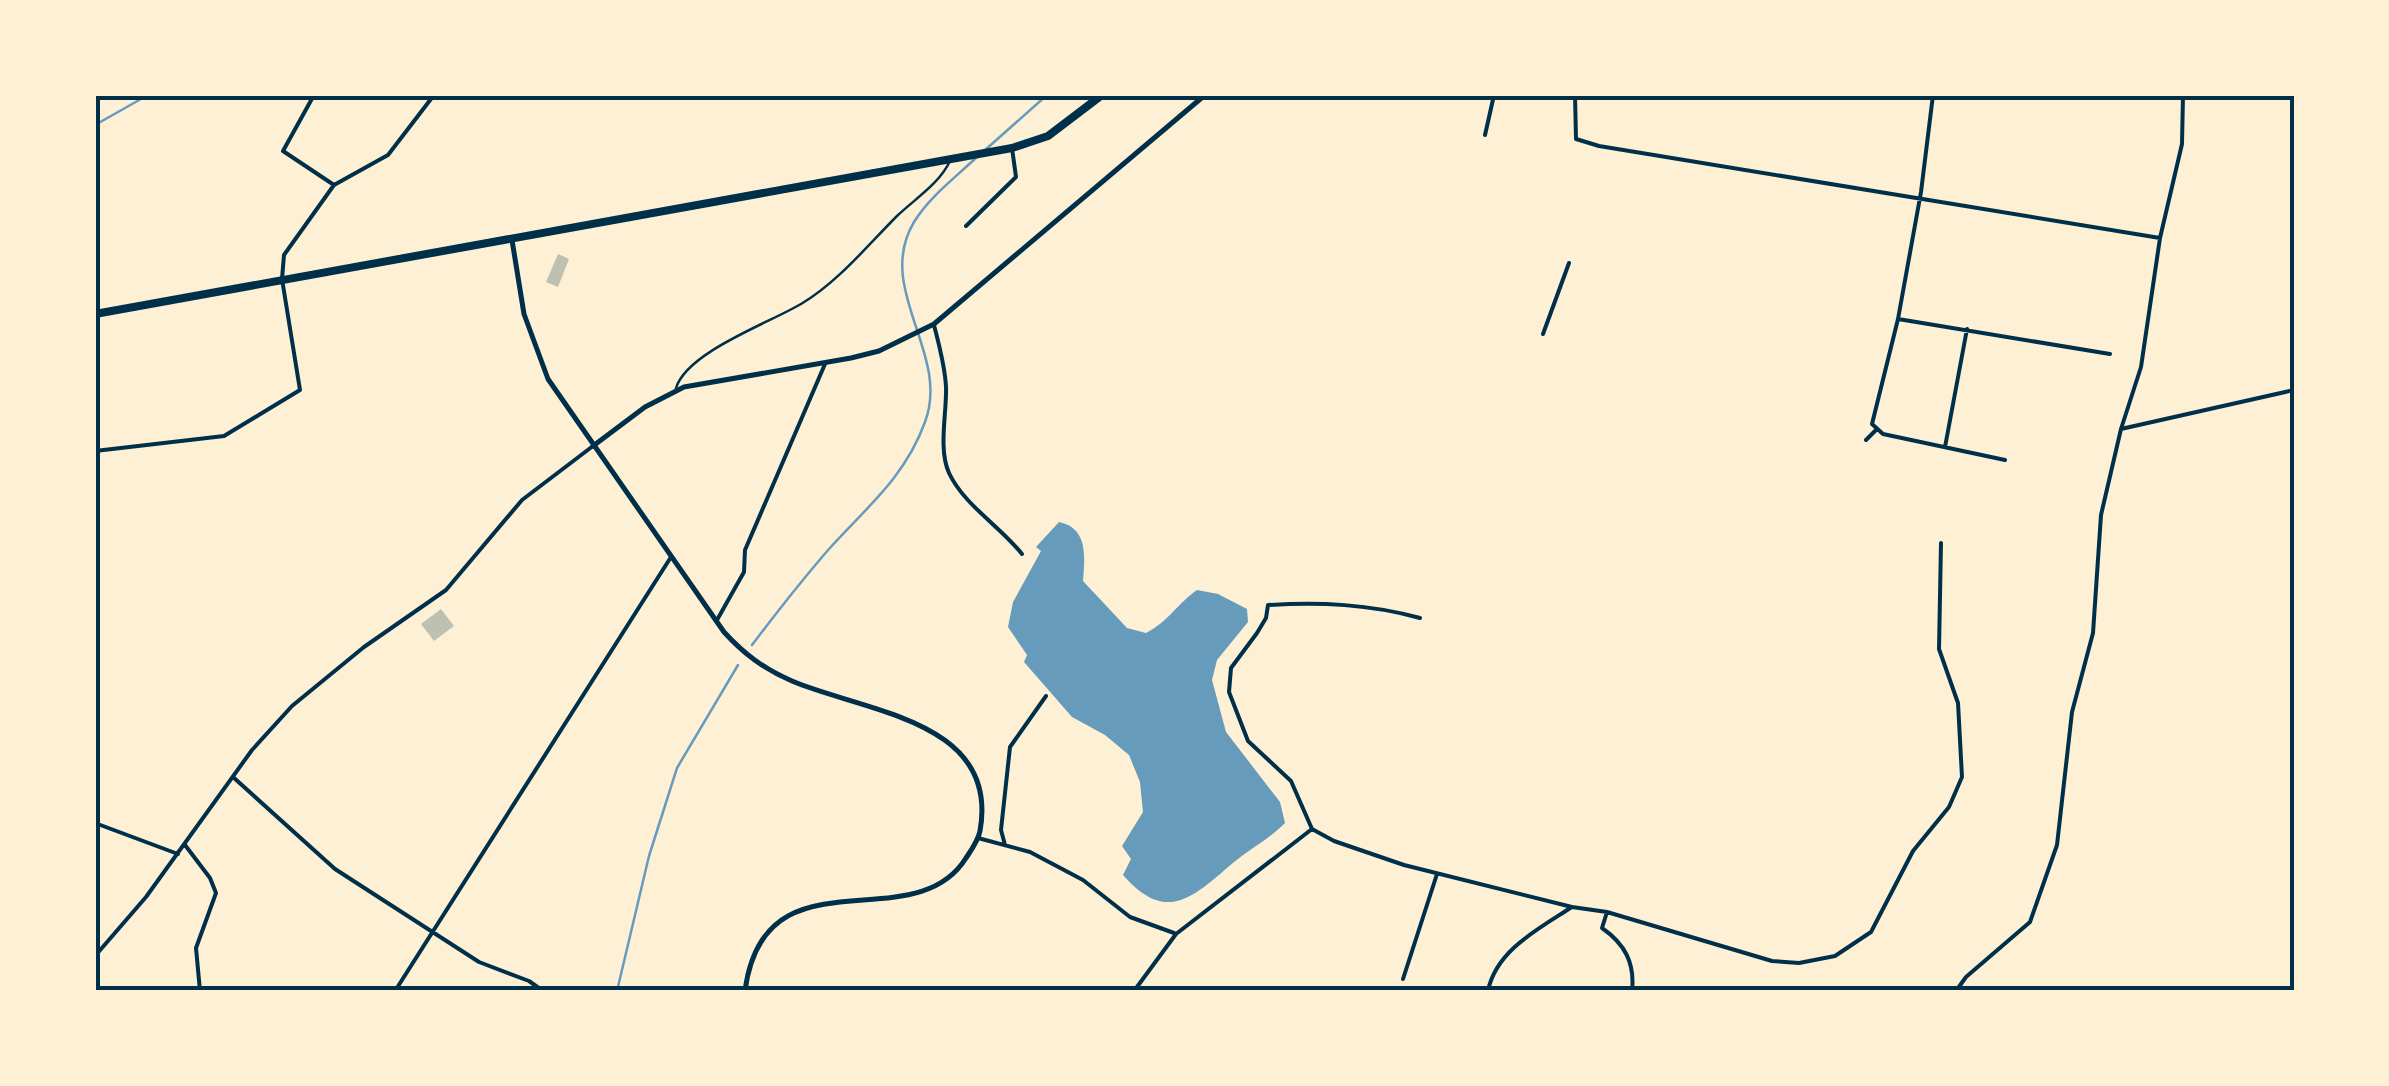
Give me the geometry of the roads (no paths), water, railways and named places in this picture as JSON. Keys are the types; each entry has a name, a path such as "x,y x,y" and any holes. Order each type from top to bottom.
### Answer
{"highway":[{"path":"95,314 1012,148 1048,136 1102,95"}],"street":[{"path":"314,95 283,151 334,185"},
{"path":"95,451 224,436 300,390 282,279 284,255 334,185 388,155 434,95"},
{"path":"95,956 178,854 252,750 292,706 364,648 446,590 522,500 645,407 676,390 825,364 879,350 934,324 1206,95"},
{"path":"1485,136 1494,95"},
{"path":"1576,95 1576,139 1599,146 2160,238"},
{"path":"1932,95 1898,319 1872,424 1883,434 2004,460"},
{"path":"1956,991 2030,922 2057,845 2072,712 2094,633 2101,516 2141,367 2160,238 2182,144 2183,95"},
{"path":"966,226 1016,177 1012,148"},
{"path":"512,240 524,314 542,366 593,446 742,652 774,673 912,723 950,742 962,753 977,780 982,812 978,838 962,865 948,878 918,893 834,901 810,906 790,916 762,940 747,975 745,991"},
{"path":"1543,334 1568,263"},
{"path":"1898,319 2110,354"},
{"path":"934,324 946,382 946,467 977,509 1022,554"},
{"path":"1944,448 1967,329"},
{"path":"716,620 744,572 745,550 825,364"},
{"path":"2122,428 2294,390"},
{"path":"1866,440 1877,429"},
{"path":"1420,618 1377,606 1322,602 1268,605 1257,634 1231,668 1229,692 1241,728 1258,752 1290,781 1312,830 1345,845 1437,874 1608,912 1772,961 1799,963 1835,956 1871,932 1913,851 1949,807 1962,777 1958,703 1938,649 1941,544"},
{"path":"395,991 671,557"},
{"path":"1005,844 1001,830 1010,747 1046,696"},
{"path":"233,777 335,869 479,962 543,991"},
{"path":"95,823 178,854"},
{"path":"1134,991 1176,934 1312,830"},
{"path":"978,838 1030,852 1082,880 1130,916 1176,934"},
{"path":"185,844 216,893 196,948 200,991"},
{"path":"1403,979 1437,874"},
{"path":"1488,991 1501,964 1520,940 1572,907"},
{"path":"1608,912 1602,928 1626,951 1634,972 1632,991"}],"lane":[{"path":"676,390 680,377 694,364 804,303 930,189 950,160"}],"water":[{"path":"1059,522 1075,530 1083,544 1083,581 1127,628 1146,633 1197,590 1218,594 1247,609 1248,622 1217,660 1212,680 1226,732 1280,802 1285,823 1206,886 1180,900 1153,899 1123,875 1131,859 1122,846 1143,812 1140,782 1129,755 1105,735 1072,717 1024,662 1027,655 1008,627 1013,602 1041,551 1036,547"}],"waterway":[{"path":"95,125 148,95"},
{"path":"984,151 1047,95"},
{"path":"752,645 819,561 884,490 917,442 930,397 929,371 907,297 902,272 904,247 914,222 928,204 978,156"},
{"path":"617,991 649,856 677,768 738,665"}]}
